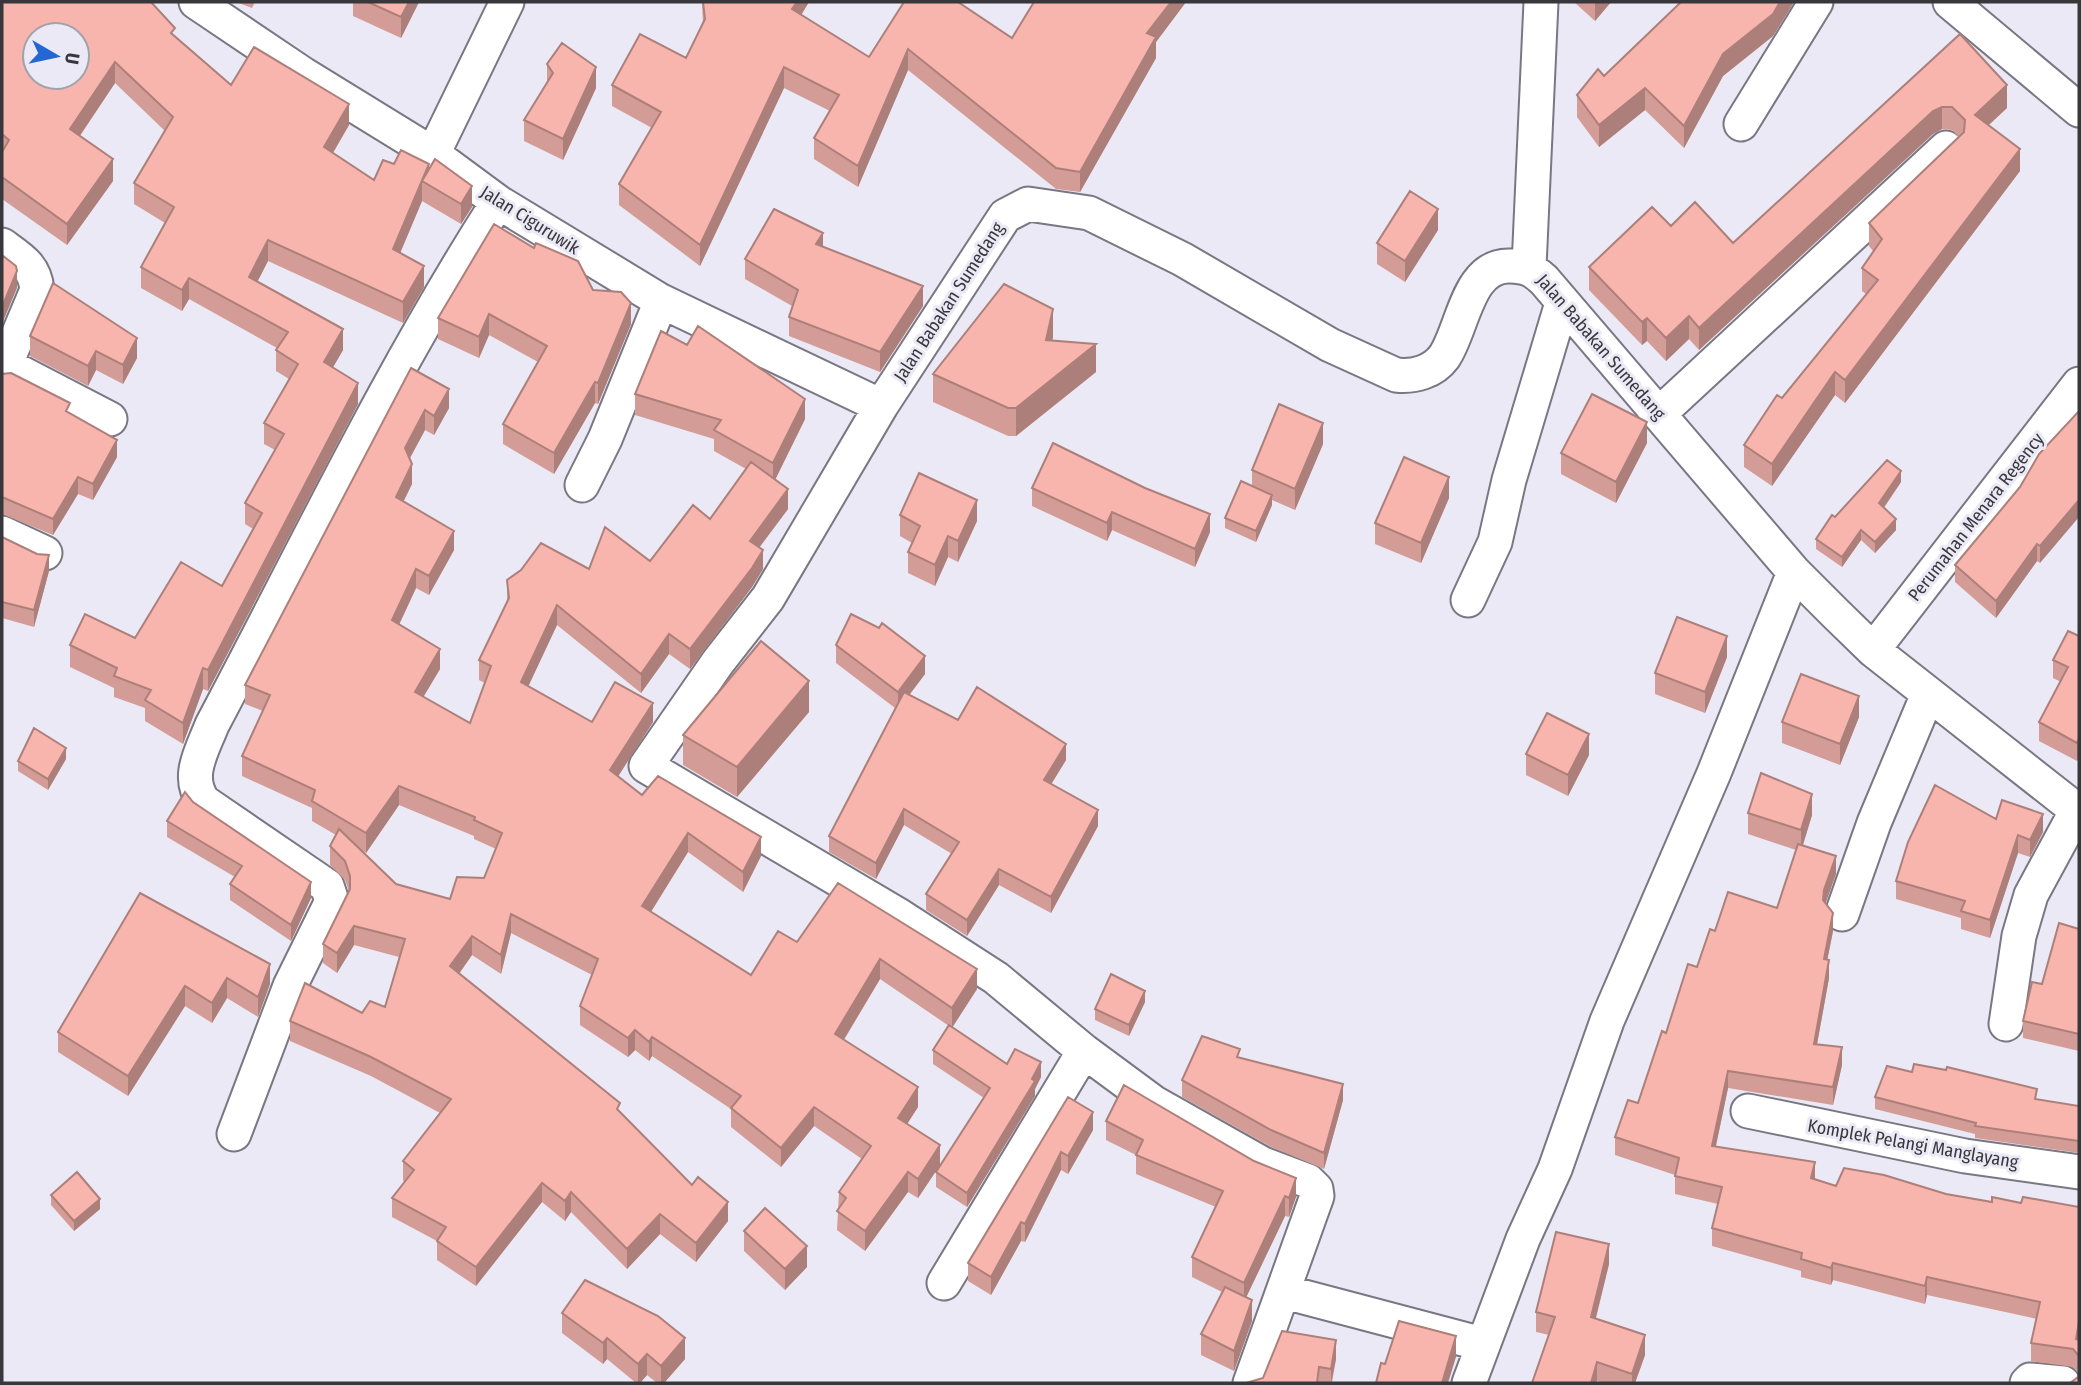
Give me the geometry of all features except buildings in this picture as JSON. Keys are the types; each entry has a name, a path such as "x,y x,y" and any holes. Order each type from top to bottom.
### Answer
{"street":[{"name":"Jalan Ciguruwik","path":"196,2 303,74 433,154 498,202 662,301 881,406"},
{"path":"433,154 507,2"},
{"path":"1529,267 1541,2"},
{"path":"1741,124 1816,2"},
{"path":"1950,2 2079,110"},
{"path":"1659,414 1946,148"},
{"path":"234,1134 290,986 330,908 331,894 327,886 204,802 194,784 194,772 212,725 355,446 442,290 498,202"},
{"name":"Jalan Babakan Sumedang","path":"1084,1051 996,978 900,916 646,766 768,598 881,406 1005,216 1028,204 1089,213 1182,259 1330,345 1396,374 1408,376 1426,372 1444,358 1479,279 1503,265 1529,267 1544,280 1716,477 1794,572 1873,650 2078,811"},
{"path":"2,245 27,262 36,276 37,290 4,369 110,419"},
{"path":"582,485 605,439 662,301"},
{"path":"1468,600 1494,542 1509,480 1562,303"},
{"name":"Perumahan Menara Regency","path":"1873,650 2079,384"},
{"path":"2,533 45,553"},
{"path":"1469,1383 1523,1239 1555,1169 1607,1021 1714,773 1794,572"},
{"path":"1842,915 1874,823 1928,694"},
{"path":"2006,1024 2019,936 2031,895 2078,811"},
{"path":"944,1283 1084,1051 1153,1102 1263,1164 1308,1181 1316,1189 1317,1196 1285,1292 1250,1383"},
{"name":"Komplek Pelangi Manglayang","path":"1748,1111 1965,1156 2079,1172"},
{"path":"1285,1292 1482,1344"},
{"path":"2027,1383 2030,1380 2046,1380 2063,1383"}]}
